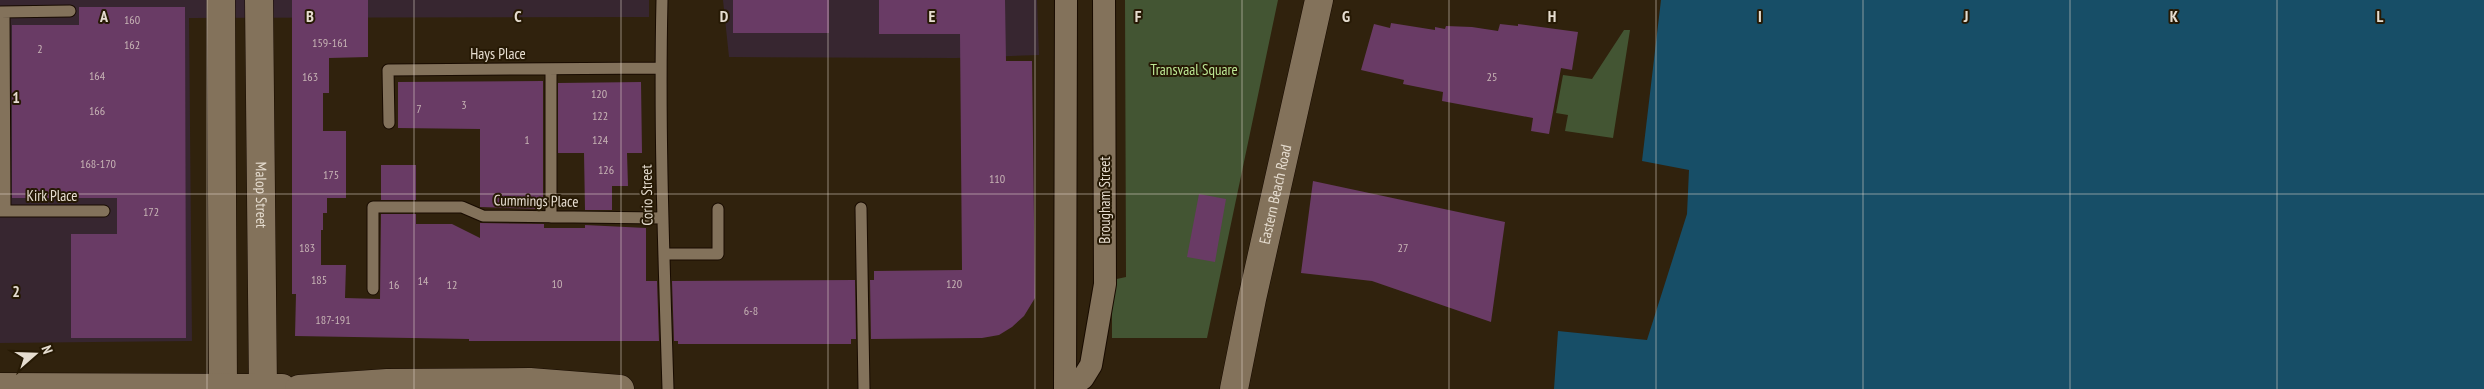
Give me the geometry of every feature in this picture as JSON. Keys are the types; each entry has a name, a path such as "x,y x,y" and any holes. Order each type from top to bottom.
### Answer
{"street":[{"path":"221,0 223,388"},
{"name":"Malop Street","path":"259,0 262,388"},
{"name":"Brougham Street","path":"1066,0 1067,389"},
{"name":"Brougham Street","path":"1067,389 1083,378 1092,365 1106,284 1104,0"},
{"name":"Eastern Beach Road","path":"1234,389 1252,299 1319,0"},
{"path":"1066,70 1104,69"},
{"path":"0,387 297,389 387,386 496,386 530,382 620,389"}],"lane":[{"name":"Corio Street","path":"662,0 660,68 662,218 668,389"},
{"path":"2,210 2,12 70,11"},
{"name":"Hays Place","path":"388,123 388,70 660,68"},
{"path":"550,69 551,217"},
{"name":"Cummings Place","path":"373,289 373,207 462,207 483,216 662,218"},
{"path":"861,208 864,389"},
{"path":"664,254 718,254 718,209"},
{"name":"Kirk Place","path":"2,210 104,211"}],"shaded area":[{"path":"0,0 649,0 649,17 189,18 192,341 0,343"},
{"path":"723,0 1037,0 1039,55 956,58 729,57"}],"green space":[{"name":"Transvaal Square","path":"1125,0 1278,0 1207,338 1112,338 1112,280 1126,277"},
{"path":"1624,30 1630,30 1613,138 1565,131 1568,115 1556,113 1563,75 1592,79"}],"water":[{"path":"1661,0 2484,0 2484,389 1554,389 1558,331 1647,340 1687,214 1689,170 1642,161"}],"building":[{"path":"292,0 368,0 368,57 329,58 329,93 323,93 323,131 346,131 346,198 327,198 327,213 323,213 323,230 321,230 321,265 346,265 345,298 380,299 381,214 416,214 416,224 452,224 480,238 480,223 544,224 544,228 585,228 585,225 646,228 646,281 657,281 659,341 469,341 469,339 295,336 296,294 292,294"},
{"path":"733,0 829,0 829,33 733,33"},
{"path":"879,0 1005,0 1006,61 1032,61 1035,298 1024,316 999,335 982,338 871,339 870,280 874,280 874,271 962,270 960,34 879,34"},
{"path":"79,7 185,7 186,338 71,338 71,234 117,234 117,198 12,198 12,25 79,25"},
{"path":"1391,23 1435,30 1435,27 1445,29 1446,26 1498,31 1500,24 1518,26 1518,24 1578,32 1572,70 1561,68 1549,134 1531,131 1533,118 1442,101 1443,92 1403,84 1404,80 1361,70 1374,24 1390,28"},
{"path":"543,81 543,209 480,207 480,129 398,128 398,82"},
{"path":"641,82 642,153 627,153 628,186 612,186 612,210 585,210 584,153 558,153 558,83"},
{"path":"381,165 416,165 416,200 381,200"},
{"path":"1313,181 1505,222 1491,322 1372,281 1301,273"},
{"path":"1199,194 1226,199 1215,262 1187,257"},
{"path":"855,280 856,339 851,339 851,344 678,344 678,341 674,341 672,281"}]}
